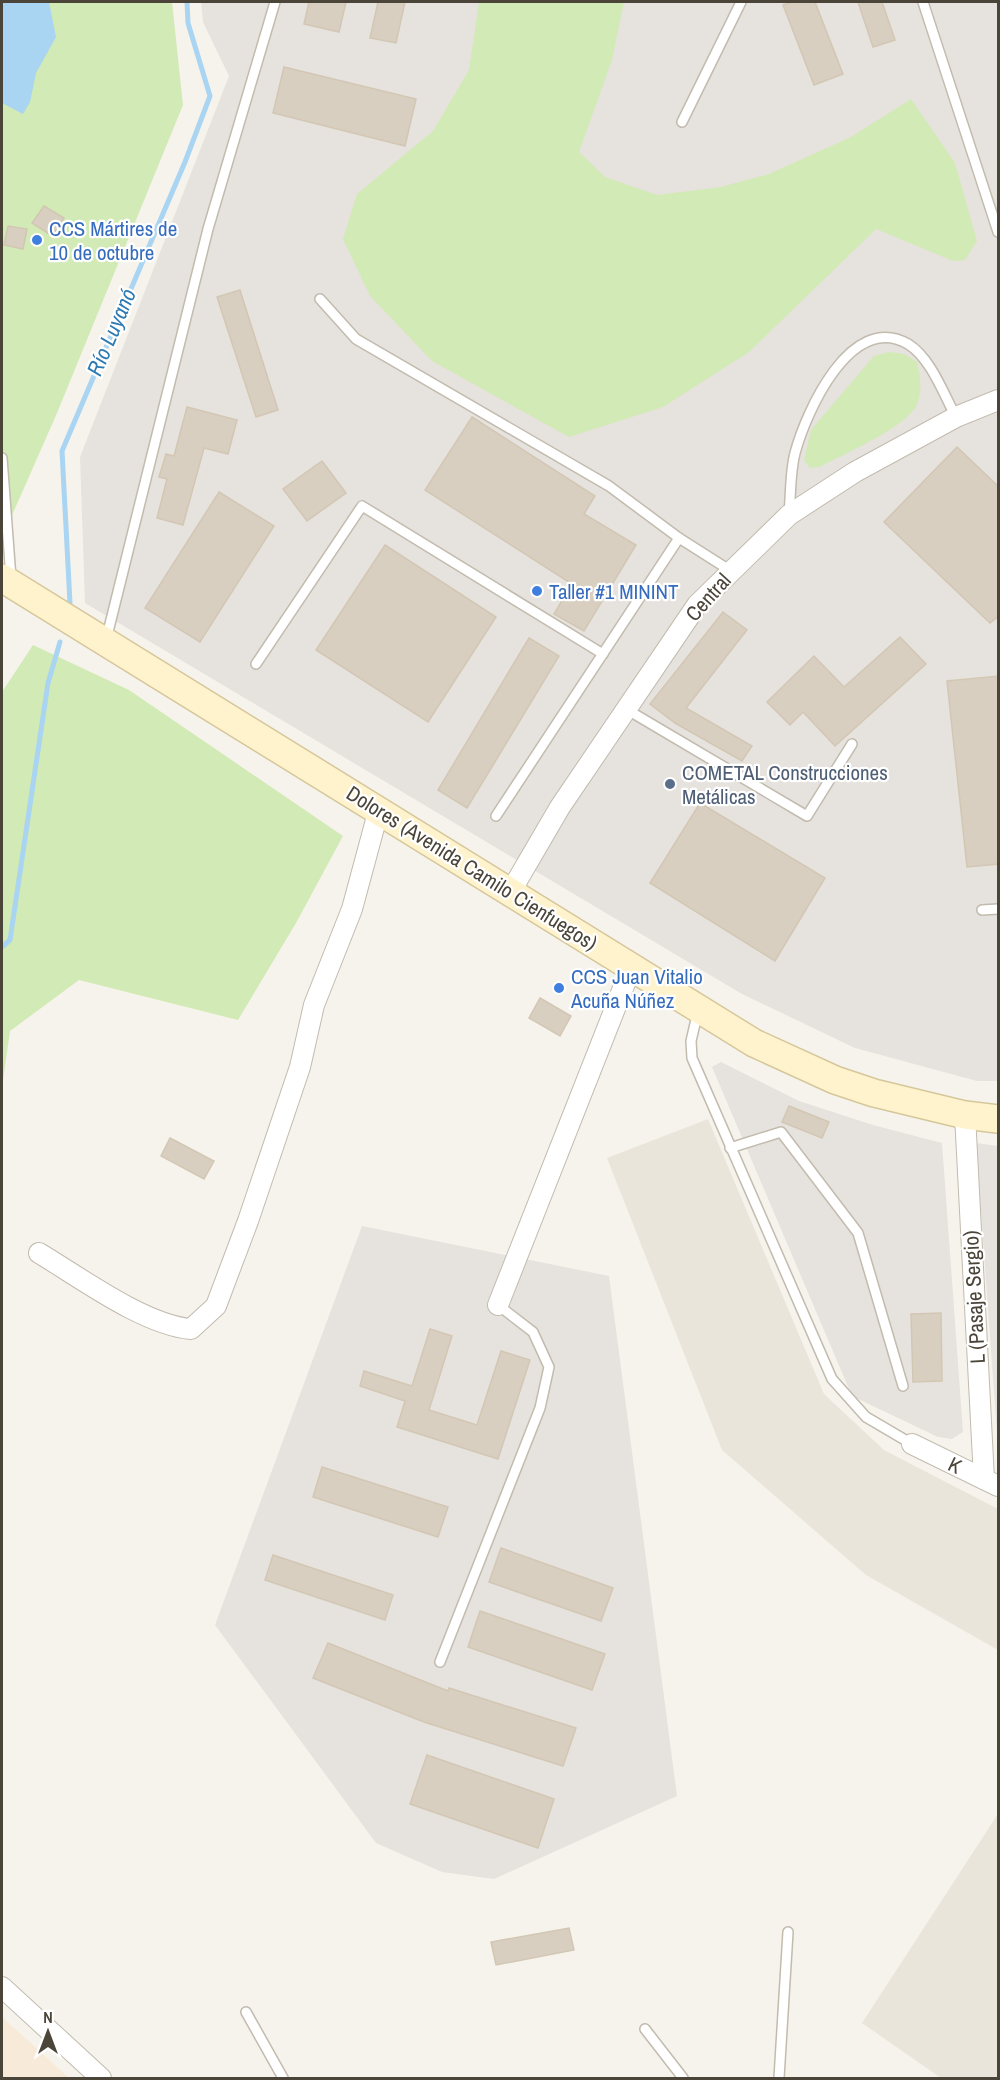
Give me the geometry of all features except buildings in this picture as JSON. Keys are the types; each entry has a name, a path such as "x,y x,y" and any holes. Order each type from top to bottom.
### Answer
{"main road":[{"name":"Dolores (Avenida Camilo Cienfuegos)","path":"6,580 754,1043 835,1080 965,1115 999,1119"}],"street":[{"name":"Central","path":"510,891 560,807 697,605 789,515 855,472 956,417 999,400"},
{"path":"39,1253 147,1317 171,1327 191,1329 216,1306 248,1221 296,1078 314,1005 352,909 379,809"},
{"path":"498,1305 631,968"},
{"name":"L (Pasaje Sergio)","path":"965,1115 991,1483"},
{"name":"K","path":"912,1444 991,1483"},
{"path":"2,1987 101,2079"}],"lane":[{"path":"106,640 208,230 275,2"},
{"path":"682,122 741,2"},
{"path":"923,2 999,232"},
{"path":"320,299 356,339 609,486 679,538 731,571"},
{"path":"789,515 794,457 805,419 825,379 858,348 878,338 891,337 909,345 922,357 956,417"},
{"path":"2,458 6,580"},
{"path":"256,664 362,507 603,654"},
{"path":"496,816 679,538"},
{"path":"626,709 807,816 852,744"},
{"path":"982,910 999,909"},
{"path":"698,1008 691,1041 692,1058 832,1379 866,1417 912,1444"},
{"path":"730,1149 781,1132 858,1233 903,1386"},
{"path":"440,1662 540,1408 549,1366 533,1332 498,1305"},
{"path":"779,2079 788,1932"},
{"path":"246,2012 283,2079"},
{"path":"645,2030 683,2079"}],"shaded area":[{"path":"201,2 998,2 998,1081 977,1081 855,1048 742,994 85,603 80,457 229,76 203,22"},
{"path":"721,1062 799,1101 873,1125 942,1143 963,1432 952,1439 938,1437 852,1396 712,1067"},
{"path":"708,1119 824,1394 884,1450 998,1509 998,1650 866,1575 722,1450 607,1158"},
{"path":"976,1143 998,1146 998,1447"},
{"path":"362,1226 609,1276 677,1796 494,1879 442,1872 376,1843 215,1625"},
{"path":"998,1814 998,2078 941,2078 862,2023"},
{"path":"2,2017 69,2078 2,2078"}],"green space":[{"path":"2,2 172,2 183,105 57,413 2,538"},
{"path":"479,2 624,2 612,60 579,152 605,177 657,195 721,187 769,174 851,137 911,99 955,163 977,241 965,260 953,261 876,229 749,352 663,407 569,437 432,361 370,296 343,239 357,194 433,131 469,70"},
{"path":"890,352 904,354 917,362 920,393 911,413 874,439 820,467 810,468 804,460 811,430 874,356"},
{"path":"33,645 129,690 343,836 296,923 238,1020 79,980 10,1031 2,1087 2,692"}],"water":[{"path":"2,2 49,2 56,37 36,73 30,102 23,114 2,103"}],"waterway":[{"name":"Río Luyanó","path":"70,603 62,451 185,162 210,96 188,23 187,2"},
{"path":"2,947 10,940 48,683 60,642"}],"place":[{"name":"CCS Mártires de 10 de octubre","path":"37,240"},
{"name":"Taller #1 MININT","path":"537,591"},
{"name":"COMETAL Construcciones Metálicas","path":"670,784"},
{"name":"CCS Juan Vitalio Acuña Núñez","path":"559,988"}]}
